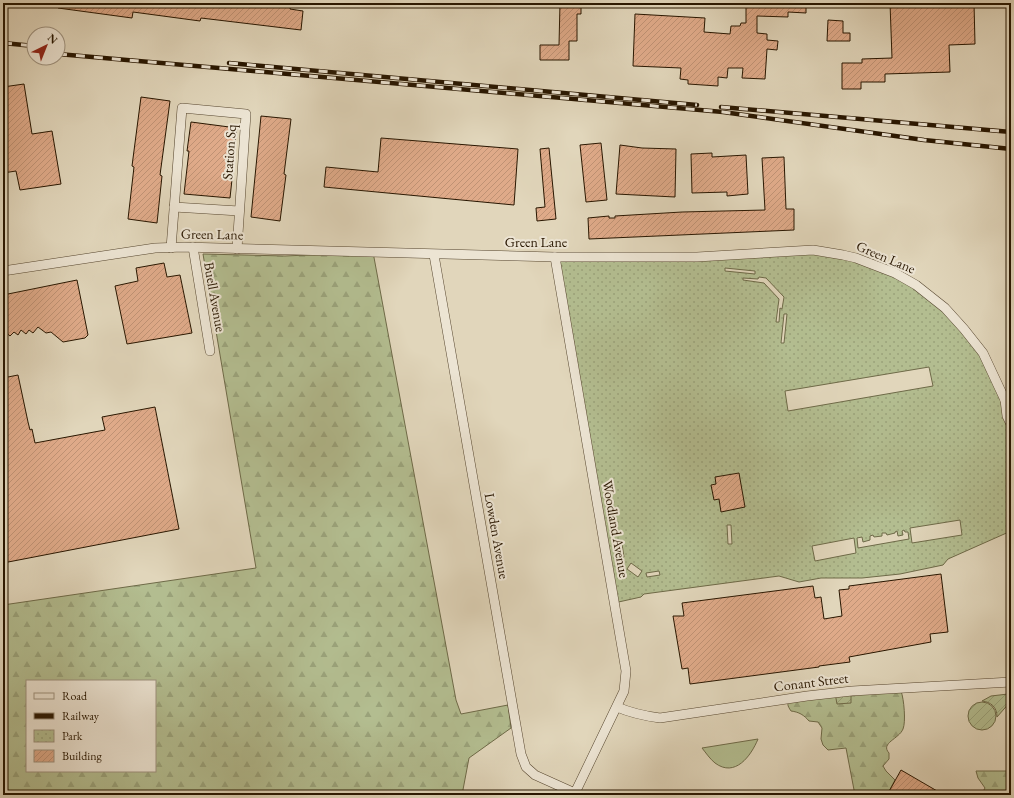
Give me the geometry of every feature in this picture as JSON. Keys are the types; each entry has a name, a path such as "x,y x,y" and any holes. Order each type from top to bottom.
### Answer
{"street":[{"name":"Station Sq","path":"171,248 182,108 246,114 237,249"},
{"path":"174,207 239,211"},
{"name":"Green Lane","path":"3,271 155,248 193,247 555,257 697,257 813,250 856,258 895,274 916,285 945,308 957,320 983,353 1008,403 1007,416 1011,424"},
{"name":"Buell Avenue","path":"193,247 210,351"},
{"name":"Lowden Avenue","path":"434,254 520,754 526,767 535,775 575,794"},
{"name":"Woodland Avenue","path":"555,257 626,671 624,691 575,794"},
{"name":"Conant Street","path":"617,707 628,712 660,718 806,696 852,691 1011,682"}],"green space":[{"path":"373,252 456,700 461,714 508,705 511,728 469,758 462,795 3,795 3,605 256,568 203,254 285,256"},
{"path":"831,253 916,285 976,343 1011,424 1011,531 948,559 943,565 900,574 862,578 821,578 799,582 779,576 644,594 641,597 614,603 555,257","holes":["725,268 755,271 755,274 725,271","743,278 766,278 784,297 782,309 780,308 779,322 776,322 779,299 764,283 743,280","784,314 787,314 784,343 781,343","929,367 933,386 788,411 785,391","960,520 962,535 912,543 910,528","727,525 731,525 732,544 728,544","904,530 905,532 908,532 909,539 858,548 857,538 862,537 863,542 870,540 870,536 873,535 874,537 882,536 882,533 886,533 887,535 897,531 898,536 903,535 902,531","854,538 856,553 815,561 812,546","622,544 624,557 620,558 617,545","631,563 642,571 638,577 627,569","659,571 660,575 647,577 646,573"]},
{"path":"901,691 904,710 904,726 901,732 888,744 887,750 889,753 889,759 883,766 895,780 887,795 855,795 846,748 828,750 823,745 821,739 822,728 818,722 809,721 801,714 791,711 788,704 790,698"},
{"path":"835,693 851,694 851,703 837,704"},
{"path":"1008,694 1011,696 1011,701 997,717 995,708 982,701 991,696"},
{"path":"982,702 992,706 996,716 992,726 982,730 972,726 968,716 972,706"},
{"path":"758,739 747,758 736,766 729,768 722,767 715,763 702,748"},
{"path":"976,771 1011,771 1011,790 1008,795 981,795 985,788 978,778"}],"building":[{"path":"58,3 291,3 290,9 303,11 301,30 201,18 200,21 133,12 132,18 58,8"},
{"path":"560,3 581,3 581,14 577,14 577,41 569,41 569,60 540,60 540,45 559,45"},
{"path":"746,3 806,3 806,13 788,12 788,17 757,16 757,33 767,34 767,40 778,41 777,50 767,49 765,79 742,78 743,68 728,68 727,78 718,77 718,86 688,84 688,80 680,79 681,68 633,66 635,14 705,18 704,32 730,34 731,26 740,26 741,23 746,23"},
{"path":"890,3 974,3 975,44 949,45 950,72 885,74 885,82 861,82 861,89 842,89 842,63 862,63 862,59 892,58"},
{"path":"828,20 843,21 843,33 850,33 850,41 827,41"},
{"path":"24,84 32,134 52,131 61,184 20,190 16,171 3,173 3,87"},
{"path":"141,97 170,101 160,175 162,176 157,223 128,219 134,167 132,166"},
{"path":"261,116 291,119 280,221 251,217"},
{"path":"191,122 237,128 231,169 233,170 230,198 184,194"},
{"path":"381,138 518,149 514,205 324,187 326,167 378,172"},
{"path":"601,143 607,200 586,202 580,145"},
{"path":"620,145 642,148 676,149 675,197 616,194"},
{"path":"549,148 556,219 537,221 536,208 545,207 540,149"},
{"path":"712,153 712,157 746,155 748,194 727,196 727,192 692,193 691,154"},
{"path":"784,157 786,209 794,209 794,230 589,239 588,218 609,216 609,218 615,218 615,216 682,212 765,210 762,158"},
{"path":"164,263 167,277 180,275 192,333 127,344 115,286 138,281 136,268"},
{"path":"77,280 88,335 85,338 63,342 51,332 46,333 38,327 33,333 29,330 26,334 21,330 18,335 14,332 10,336 3,330 3,295"},
{"path":"18,375 30,430 32,429 35,443 105,430 102,417 155,407 179,529 3,563 3,378"},
{"path":"739,473 745,507 721,512 719,499 714,500 711,485 716,484 715,477"},
{"path":"941,574 948,632 930,634 931,642 849,657 850,662 690,684 688,668 682,669 673,616 684,616 682,603 813,586 815,598 821,597 824,619 842,616 839,590 849,589 849,586"},
{"path":"901,770 944,795 887,795"}],"railway":[{"path":"3,43 26,45"},
{"path":"66,55 723,112 924,140 1011,149"},
{"path":"229,63 697,105"},
{"path":"721,107 1011,132"}]}
